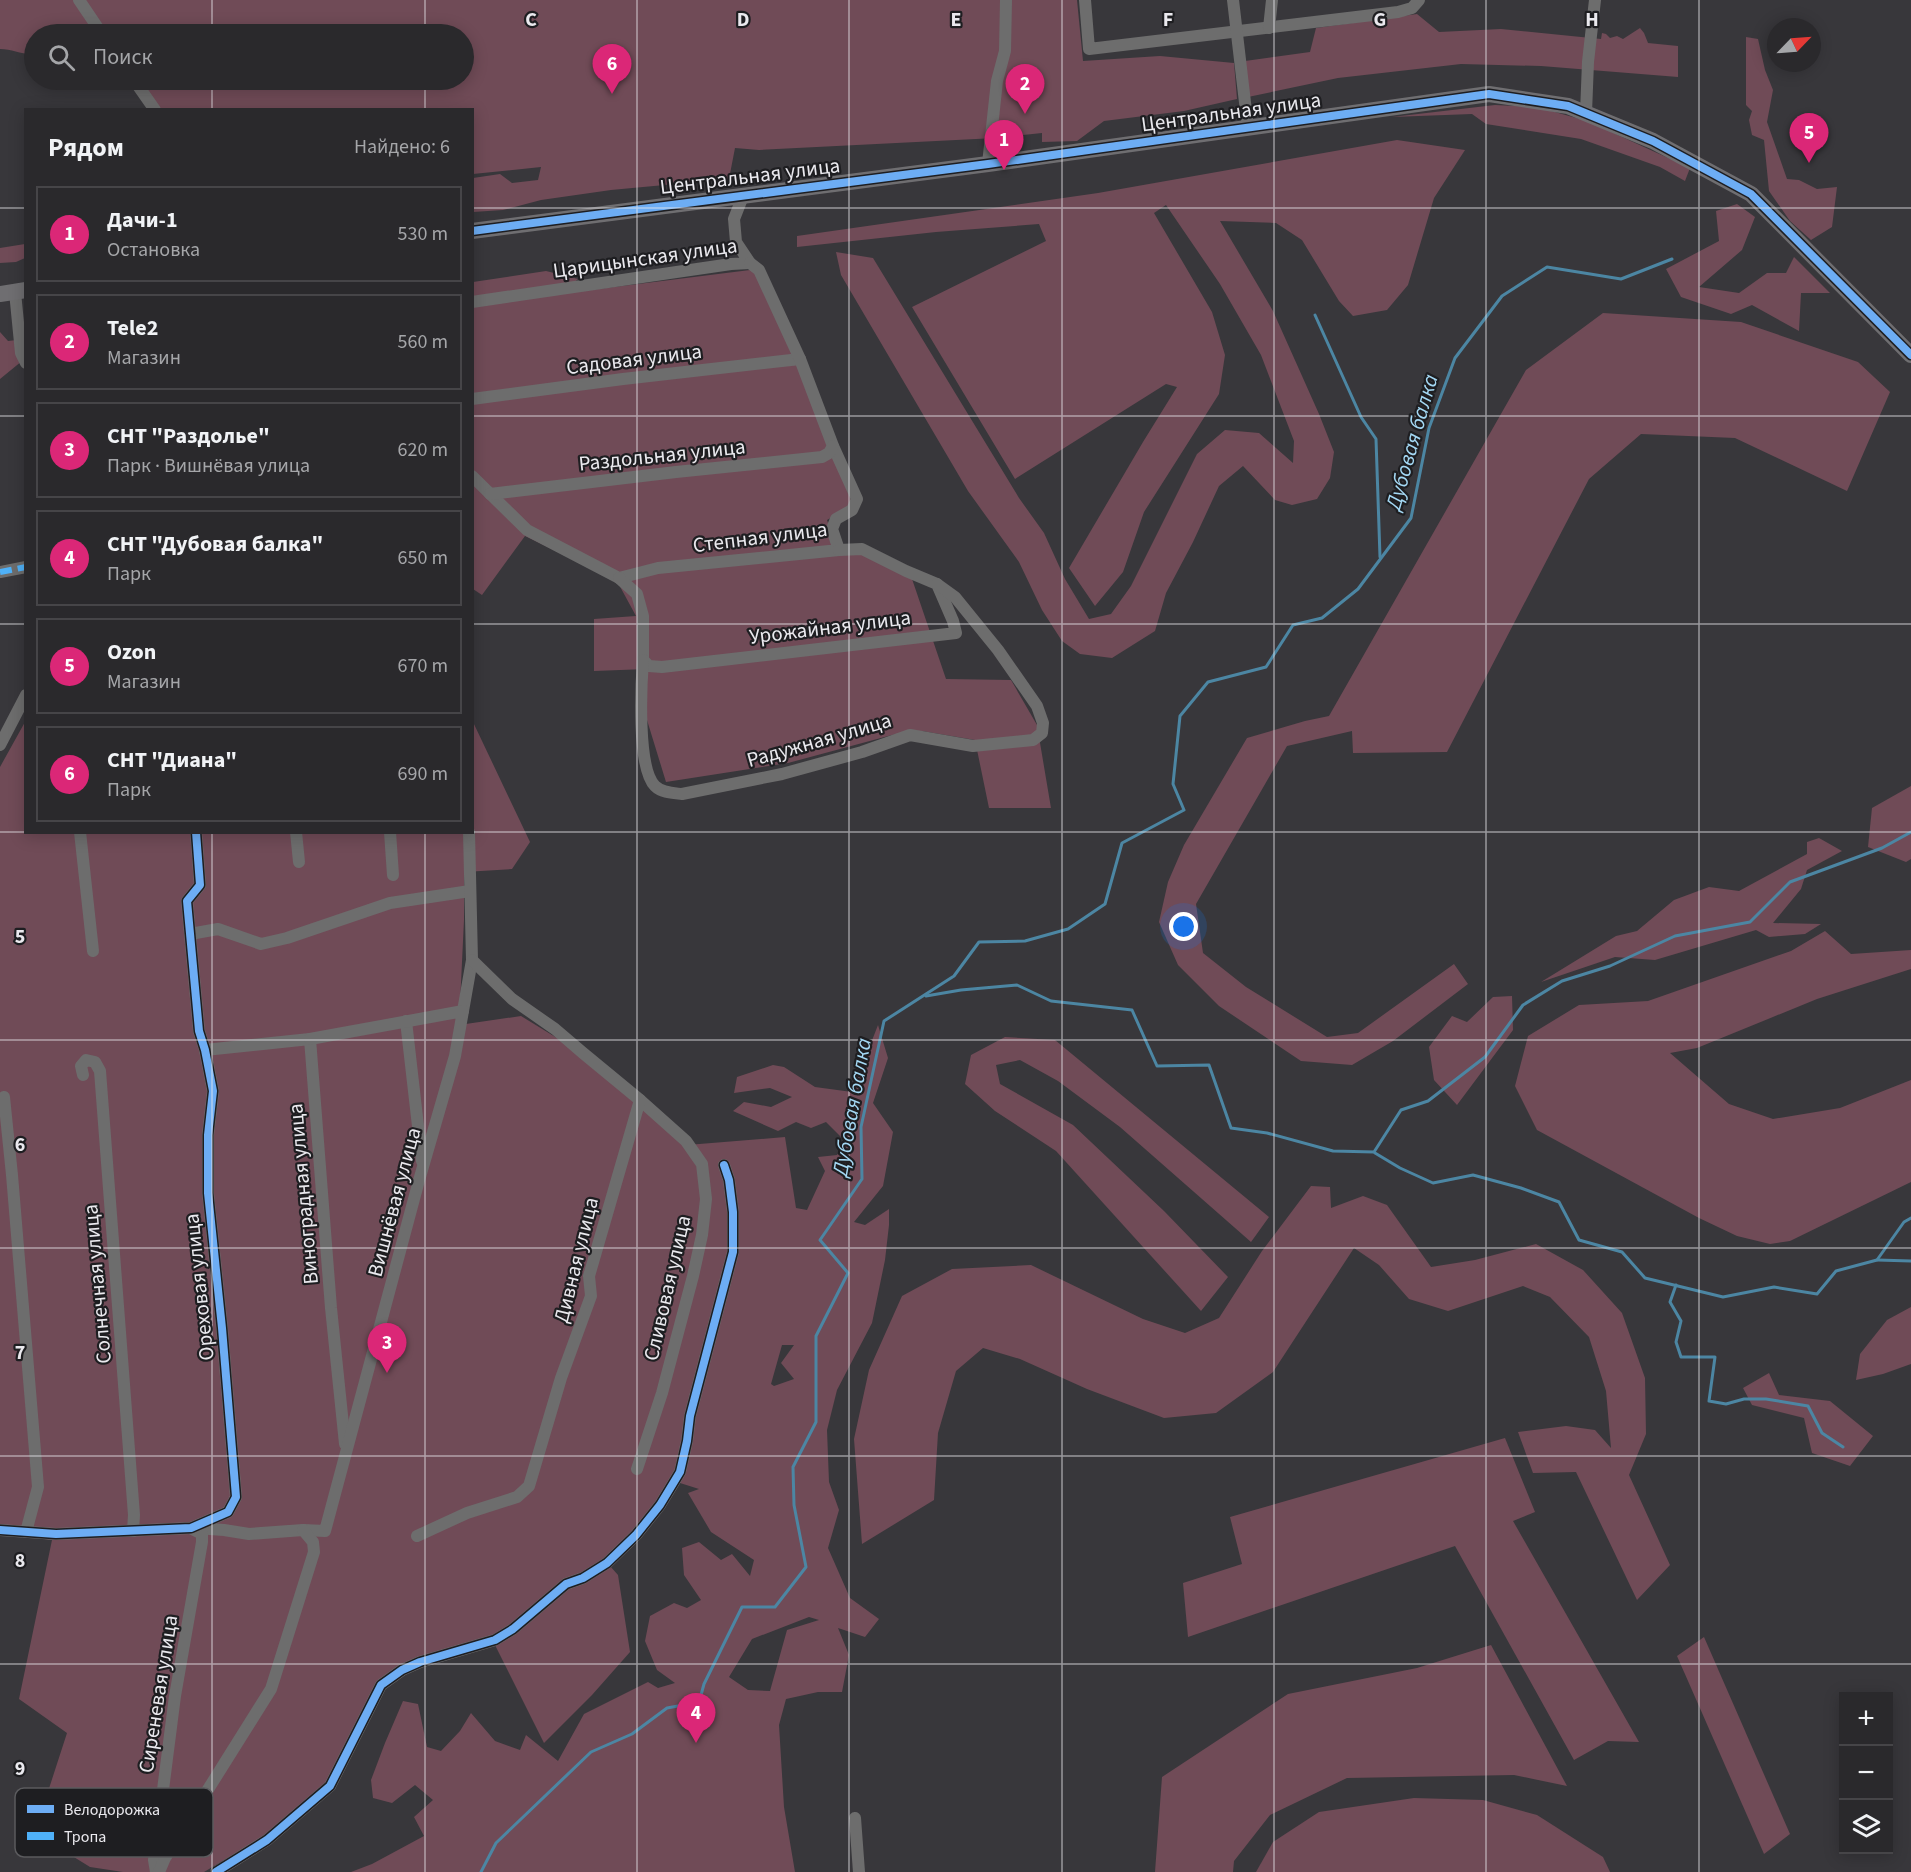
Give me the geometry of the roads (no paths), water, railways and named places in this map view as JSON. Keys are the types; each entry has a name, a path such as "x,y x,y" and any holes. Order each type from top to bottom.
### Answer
{"street":[{"path":"79,0 95,24"},
{"path":"988,164 997,81 1005,51 1005,0"},
{"path":"1085,0 1089,49 1398,12 1415,4"},
{"path":"1233,0 1248,128"},
{"path":"1269,28 1272,0"},
{"path":"1586,113 1588,62 1596,0"},
{"path":"141,90 154,108"},
{"name":"Центральная улица","path":"474,231 988,164 1489,94 1568,106 1653,141 1751,194 1911,355"},
{"name":"Царицынская улица","path":"743,196 734,219 736,242 750,263"},
{"name":"Царицынская улица","path":"474,302 750,263"},
{"name":"Степная улица","path":"619,578 658,568 839,550 832,529 836,519 852,510 857,499 832,446 800,358 759,270 750,263"},
{"path":"13,292 21,353 24,359"},
{"name":"Садовая улица","path":"474,399 800,358"},
{"name":"Раздольная улица","path":"490,495 665,473 822,457 829,453 832,446"},
{"path":"474,478 527,530 619,578 636,594 643,616 643,660"},
{"name":"Урожайная улица","path":"643,660 649,666 662,667 956,633 937,584 898,568 862,549 839,550"},
{"path":"0,572 24,567"},
{"name":"Радужная улица","path":"643,660 641,727 648,775 655,787 667,792 682,794 782,774 862,752 910,735 973,746 1033,740 1042,733 1043,723 1037,706 998,650 955,597 937,584"},
{"path":"0,745 24,699"},
{"path":"80,834 93,951"},
{"name":"Ореховая улица","path":"0,1530 56,1534 191,1528 228,1512 236,1497 208,1193 208,1135 213,1091 199,1031 187,901 200,885 196,834"},
{"path":"296,834 299,862"},
{"path":"390,834 393,875"},
{"name":"Вишнёвая улица","path":"191,1528 249,1534 325,1530 455,1056 472,960 469,834"},
{"path":"190,934 218,929 261,944 287,938 390,903 470,891"},
{"path":"472,960 512,999 555,1029 640,1100"},
{"path":"205,1050 310,1039 463,1011"},
{"path":"406,1021 423,1168"},
{"name":"Виноградная улица","path":"310,1039 345,1452"},
{"name":"Солнечная улица","path":"83,1075 81,1066 86,1060 95,1062 100,1071 134,1515 133,1531"},
{"path":"4,1097 38,1487 26,1532"},
{"name":"Сливовая улица","path":"637,1469 662,1393 693,1276 702,1235 706,1199 702,1164 687,1141 640,1100"},
{"name":"Дивная улица","path":"417,1536 467,1514 517,1497 529,1486 561,1378 591,1296 589,1276 640,1100"},
{"path":"216,1872 267,1840 330,1786 381,1685 402,1670 420,1662 495,1640 513,1629 566,1584 583,1578 607,1563 636,1535 660,1505 680,1472 690,1416 733,1252 733,1212 729,1180 723,1165"},
{"name":"Сиреневая улица","path":"164,1788 176,1696 202,1542 202,1534 191,1528"},
{"path":"209,1788 271,1689 315,1552 313,1542 303,1530"},
{"path":"855,1818 859,1872"},
{"name":"Сиреневая улица","path":"154,1857 157,1872"},
{"path":"157,1872 166,1857"}],"waterway":[{"name":"Дубовая балка","path":"481,1872 496,1843 591,1752 632,1734 667,1708 689,1704 701,1695 704,1684 742,1607 775,1607 806,1567 794,1505 793,1467 816,1422 816,1336 848,1273 820,1240 862,1179 861,1127 884,1021 954,976 979,942 1025,941 1068,929 1105,904 1122,843 1184,810 1173,784 1180,716 1208,682 1266,667 1293,625 1322,618 1358,589 1411,518 1429,428 1455,358 1502,296 1547,267 1621,279 1672,259"},
{"path":"1315,315 1361,417 1376,439 1380,557"},
{"path":"926,996 1017,985 1051,1001 1132,1010 1157,1066 1209,1065 1231,1128 1267,1133 1333,1151 1374,1152 1401,1110 1428,1101 1485,1057 1523,1005 1562,981 1610,966 1675,936 1750,922 1790,882 1882,848 1911,832"},
{"path":"1375,1153 1400,1168 1433,1183 1473,1175 1521,1188 1559,1202 1579,1240 1622,1252 1645,1278 1723,1297 1774,1287 1817,1294 1836,1271 1877,1260 1904,1222 1911,1218"},
{"path":"1877,1260 1911,1261"},
{"path":"1676,1285 1670,1302 1681,1321 1676,1342 1681,1357 1715,1357 1709,1401 1726,1404 1744,1399 1766,1399 1808,1406 1822,1433 1843,1447"}],"place":[{"name":"СНТ \"Диана\"","path":"612,94"},
{"name":"Tele2","path":"1025,114"},
{"name":"Ozon","path":"1809,163"},
{"name":"Дачи-1","path":"1004,170"},
{"name":"СНТ \"Раздолье\"","path":"387,1373"},
{"name":"СНТ \"Дубовая балка\"","path":"696,1743"}]}
